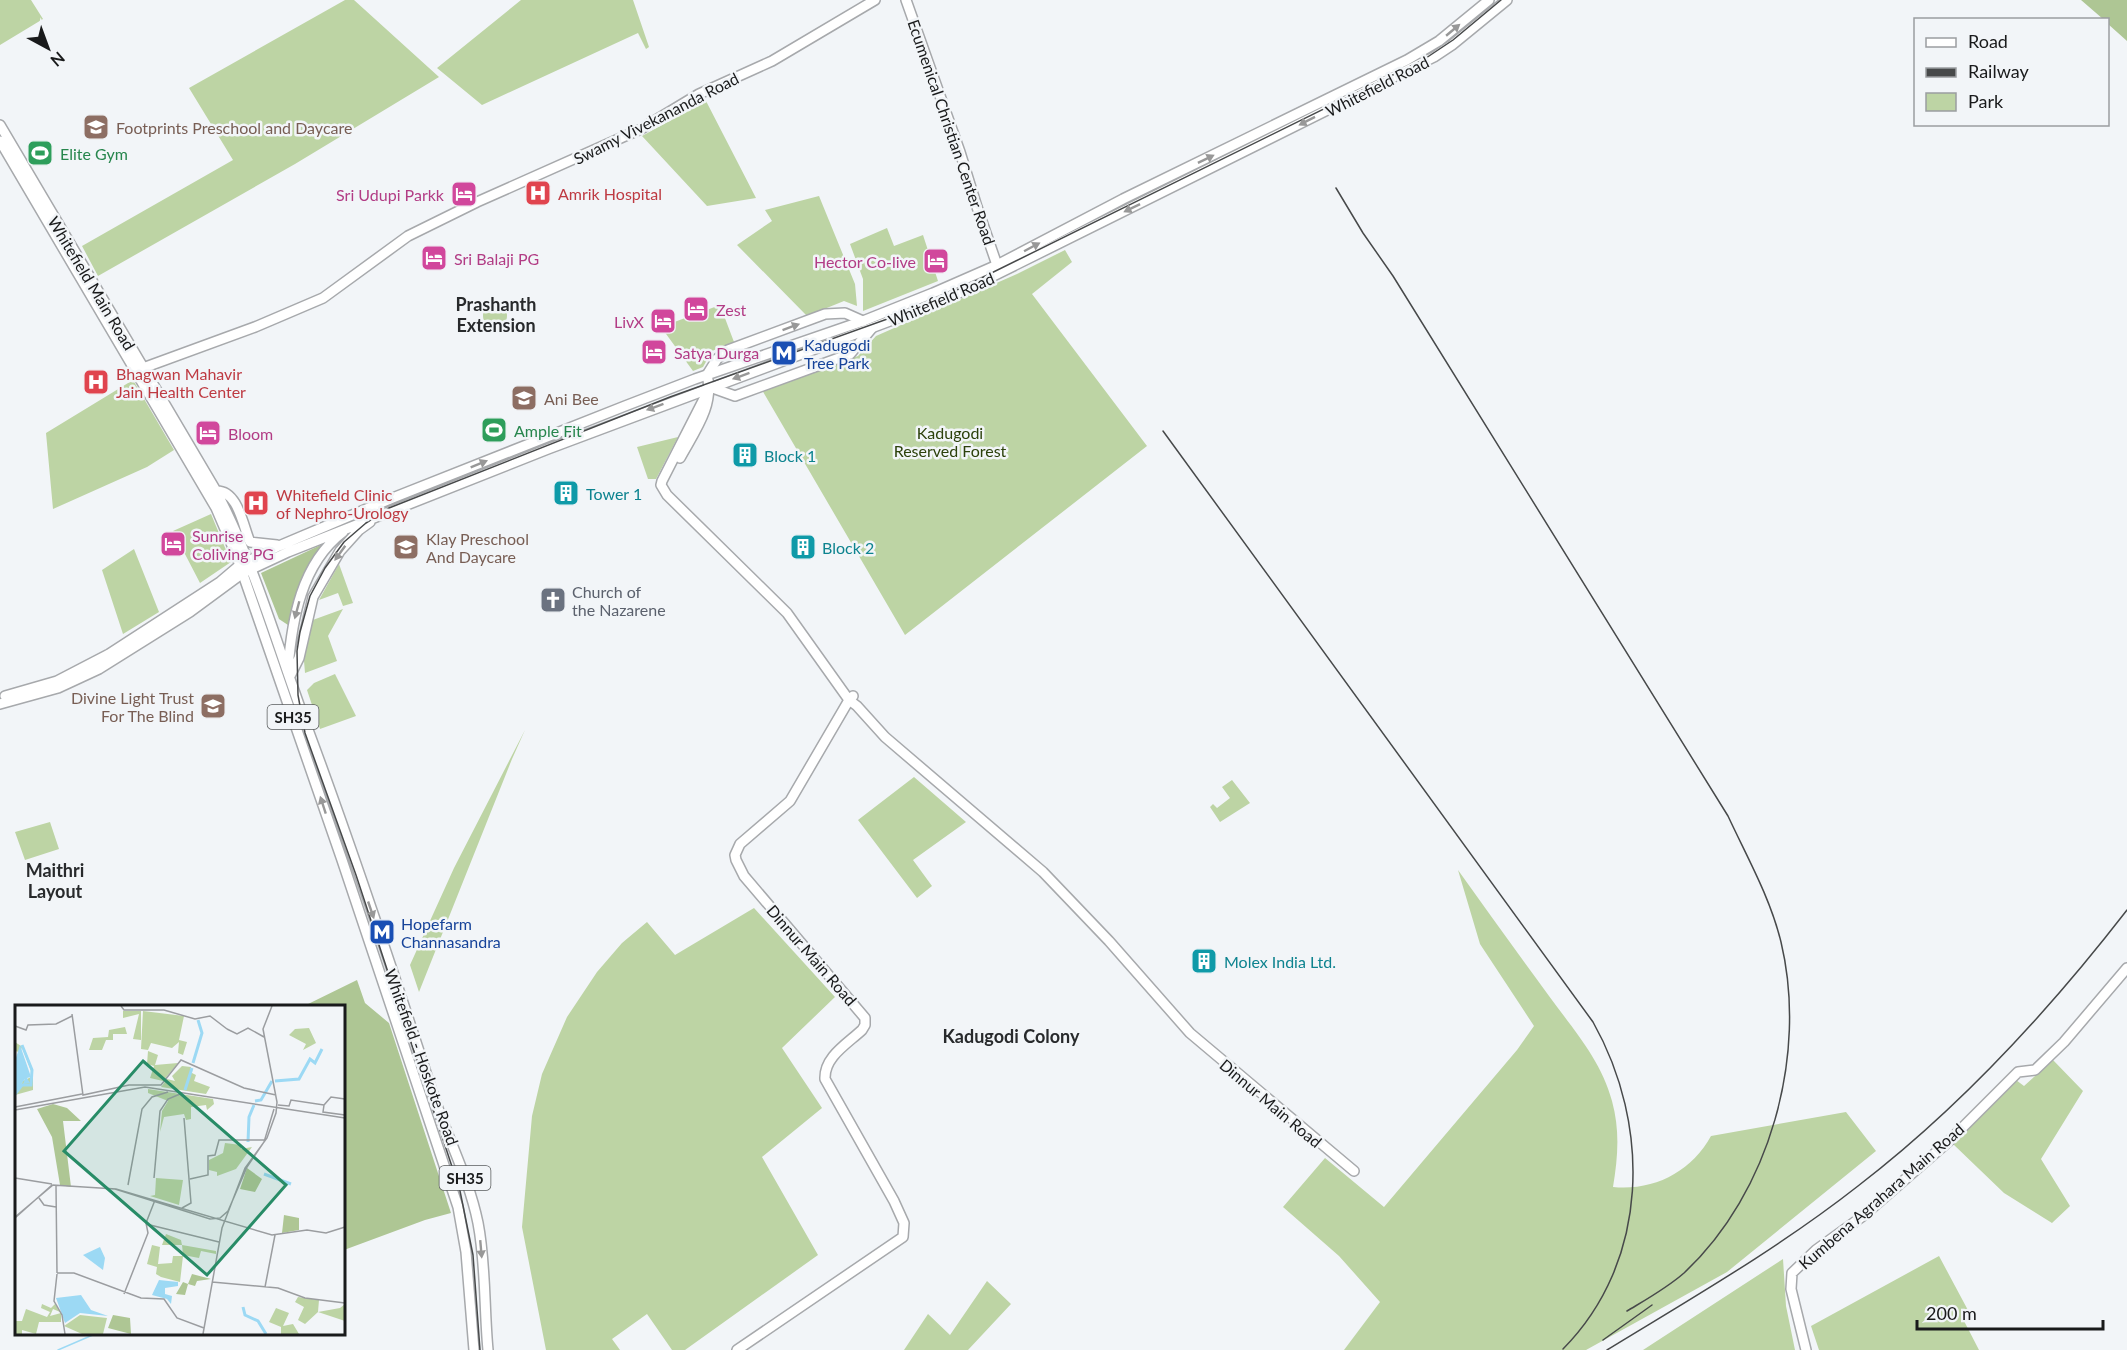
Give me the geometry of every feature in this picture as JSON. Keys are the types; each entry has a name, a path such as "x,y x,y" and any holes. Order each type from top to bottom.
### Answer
{"main road":[{"name":"Swamy Vivekananda Road","path":"145,372 323,298 408,237 477,202 641,129 699,94 772,61 875,0"},
{"name":"Ecumenical Christian Center Road","path":"906,0 997,265"},
{"name":"Whitefield Road","path":"245,567 279,546 443,478 707,375 863,321 997,265 1123,199 1407,60 1439,41 1490,0"},
{"name":"Whitefield Road","path":"245,567 710,387 941,301 1434,57 1507,0"},
{"name":"Whitefield Main Road","path":"0,125 216,491 228,513 245,567"},
{"name":"Whitefield Main Road","path":"0,141 216,508 245,567"},
{"path":"863,321 845,313 825,314 728,350 717,359 707,375 710,387 735,396 850,354 872,328"},
{"path":"145,372 148,382 167,414"},
{"name":"Dinnur Main Road","path":"710,387 707,407 669,478 668,488 790,609 853,701 885,737 1050,879 1102,933 1190,1033 1354,1171"},
{"path":"457,473 461,483"},
{"path":"443,478 447,488"},
{"path":"216,491 221,490 232,496 250,542 279,546"},
{"path":"289,674 300,658 313,597 321,582 340,551 359,530 382,514"},
{"path":"289,674 292,631 304,586 330,544 349,527"},
{"path":"0,704 57,685 245,567"},
{"name":"Whitefield - Hoskote Road","path":"245,567 289,674 436,1103 459,1160 478,1223 482,1250 488,1350"},
{"name":"Whitefield - Hoskote Road","path":"245,567 462,1225 474,1350"},
{"path":"0,697 57,685"},
{"name":"Dinnur Main Road","path":"737,1350 903,1237 904,1223 894,1201 825,1079 825,1070 829,1060 862,1030 865,1018 744,876 736,860 740,844 790,801 853,701"},
{"name":"Kumbena Agrahara Main Road","path":"1806,1350 1791,1289 1792,1273 1816,1250 1863,1216 1941,1148 2018,1072 2035,1070 2064,1042 2127,968"},
{"path":"462,1225 478,1223"}],"green space":[{"path":"0,0 31,0 43,19 0,45"},
{"path":"345,0 354,0 439,77 295,164 98,276 82,246 233,160 189,88"},
{"path":"521,0 633,0 649,47 646,49 638,33 482,105 437,68"},
{"path":"2081,0 2127,0 2127,41 2109,25 2109,18 2102,18"},
{"path":"706,101 756,198 707,206 642,136"},
{"path":"819,196 855,284 857,306 844,301 807,316 737,245 772,221 765,210"},
{"path":"887,228 894,246 923,235 938,281 863,311 863,279 850,244"},
{"name":"Kadugodi Reserved Forest","path":"1065,250 1072,262 1032,294 1147,446 905,635 762,390 858,356 876,336 1017,274"},
{"path":"495,304 504,307 507,316 504,325 495,328 486,325 483,316 486,307"},
{"path":"720,305 734,342 712,351 703,367 693,371 661,327"},
{"path":"133,380 174,450 147,467 53,509 46,433"},
{"path":"678,437 656,479 648,479 637,447"},
{"path":"211,514 231,562 200,583 173,531"},
{"path":"325,543 298,593 288,625 279,619 261,573"},
{"path":"134,549 159,612 123,634 102,570"},
{"path":"339,564 353,603 343,606 338,593 319,600"},
{"path":"343,609 328,636 337,661 305,673 304,661 310,621"},
{"path":"335,674 356,716 320,729 307,690 314,683"},
{"path":"525,730 419,992 410,965 454,868"},
{"path":"914,777 966,822 913,860 932,886 917,898 858,820"},
{"path":"1232,780 1250,803 1220,822 1210,807 1213,804 1217,808 1230,798 1222,787"},
{"path":"50,822 59,849 25,860 15,832"},
{"path":"1458,870 1577,1033 1601,1072 1612,1101 1616,1122 1617,1154 1613,1187 1643,1186 1670,1176 1693,1160 1711,1136 1846,1112 1876,1151 1727,1272 1586,1350 1344,1350 1380,1302 1339,1256 1283,1207 1325,1158 1384,1207 1517,1050 1534,1026 1480,944"},
{"path":"754,908 835,997 782,1048 822,1108 762,1157 818,1255 685,1350 672,1350 647,1314 612,1339 620,1350 546,1350 522,1227 532,1116 542,1074 567,1017 597,972 622,943 647,922 675,955"},
{"path":"357,980 365,1003 389,1023 451,1213 425,1220 345,1250 345,1005 306,1005"},
{"path":"2053,1060 2083,1091 2041,1159 2070,1206 2052,1223 2004,1193 1953,1144 2016,1080 2024,1086"},
{"path":"1939,1256 1970,1314 1963,1319 1979,1350 1819,1350 1811,1326"},
{"path":"1783,1259 1786,1306 1795,1350 1643,1350"},
{"path":"987,1281 1011,1304 968,1350 904,1350 928,1314 950,1335"}],"waterway":[{"path":"58,1350 93,1335"}],"railway":[{"path":"480,1350 473,1255 460,1191 356,875 305,733 298,695 297,651 310,596 325,568 344,542 366,523 389,508 670,397 904,313 959,289 1423,60 1453,40 1501,0"},
{"path":"1336,188 1728,816 1764,893 1781,942 1788,985 1789,1030 1785,1075 1775,1120 1760,1163 1739,1203 1714,1240 1684,1273 1627,1311"},
{"path":"1163,431 1593,1022 1612,1062 1625,1104 1632,1148 1632,1191 1626,1234 1613,1275 1592,1314 1563,1349"},
{"path":"1607,1350 1766,1251 1828,1209 1896,1156 2002,1057 2066,985 2127,910"},
{"path":"1603,1340 1652,1305"}],"place":[{"name":"Footprints Preschool and Daycare","path":"96,127"},
{"name":"Elite Gym","path":"40,153"},
{"name":"Amrik Hospital","path":"538,193"},
{"name":"Sri Udupi Parkk","path":"464,194"},
{"name":"Sri Balaji PG","path":"434,258"},
{"name":"Hector Co-live","path":"936,261"},
{"name":"Zest","path":"696,309"},
{"name":"LivX","path":"663,321"},
{"name":"Satya Durga","path":"654,352"},
{"name":"Kadugodi Tree Park","path":"784,353"},
{"name":"Bhagwan Mahavir Jain Health Center","path":"96,382"},
{"name":"Ani Bee","path":"524,398"},
{"name":"Ample Fit","path":"494,430"},
{"name":"Bloom","path":"208,433"},
{"name":"Block 1","path":"745,455"},
{"name":"Tower 1","path":"566,493"},
{"name":"Whitefield Clinic of Nephro-Urology","path":"256,503"},
{"name":"Sunrise Coliving PG","path":"173,544"},
{"name":"Klay Preschool And Daycare","path":"406,547"},
{"name":"Block 2","path":"803,547"},
{"name":"Church of the Nazarene","path":"553,600"},
{"name":"Divine Light Trust For The Blind","path":"213,706"},
{"name":"Hopefarm Channasandra","path":"382,932"},
{"name":"Molex India Ltd.","path":"1204,961"}],"district":[{"name":"Prashanth Extension","path":"496,314"},
{"name":"Maithri Layout","path":"55,880"},
{"name":"Kadugodi Colony","path":"1011,1036"}]}
